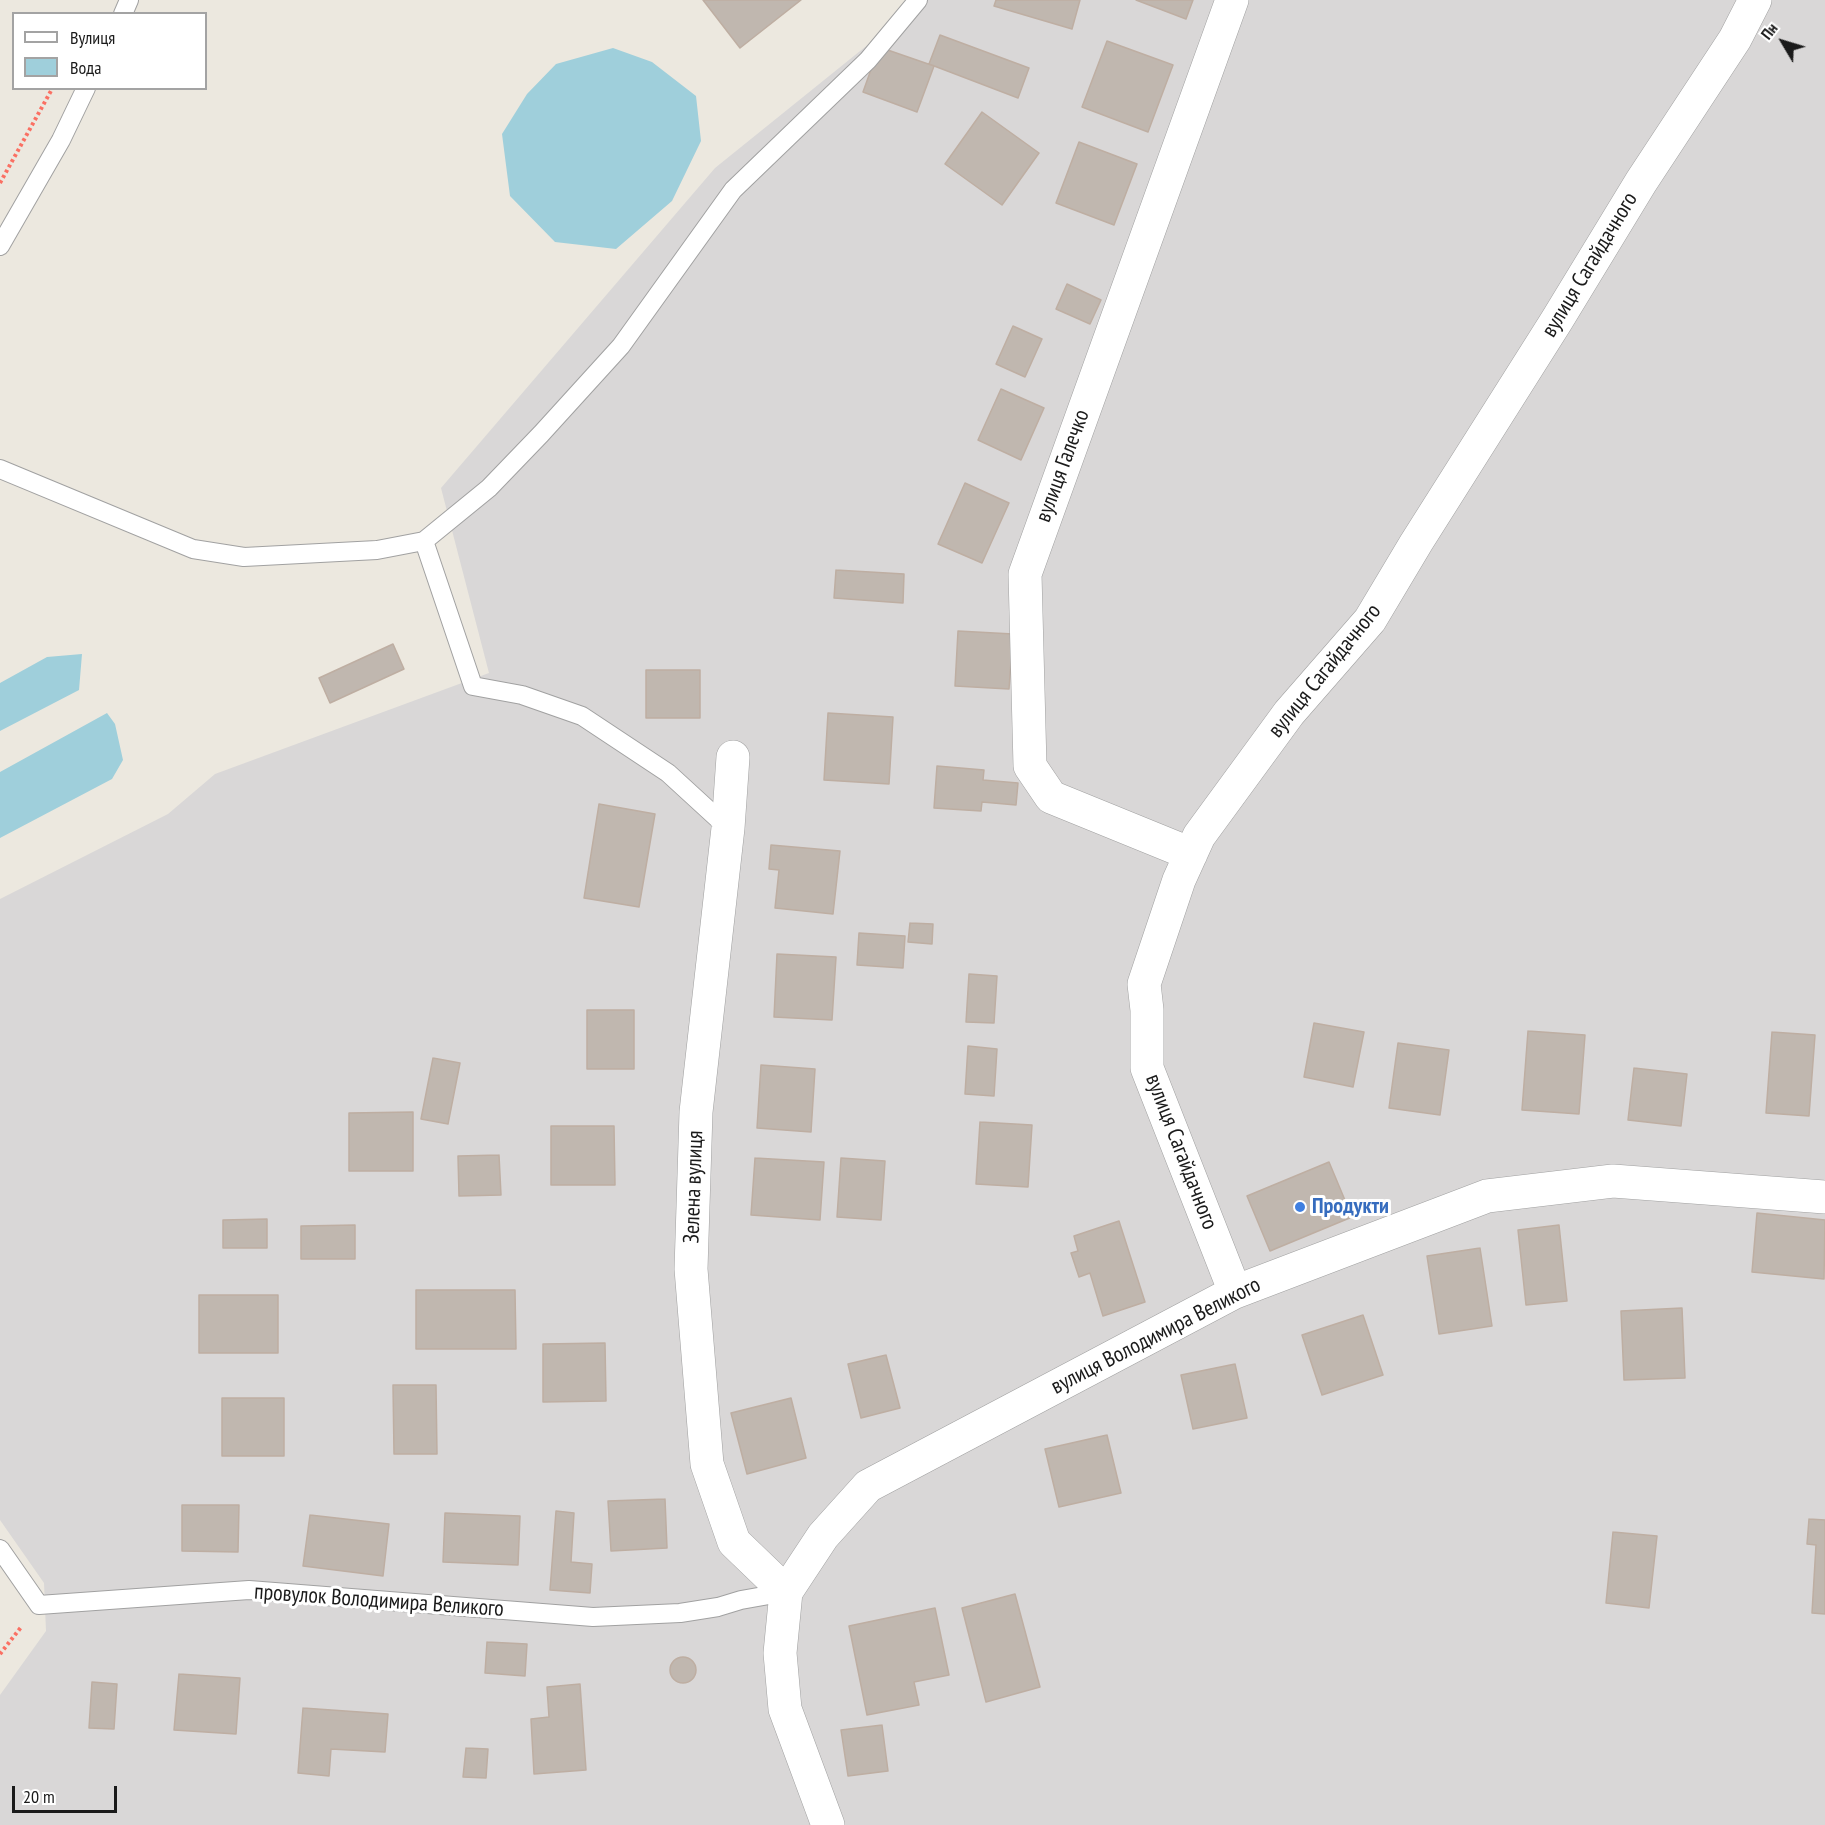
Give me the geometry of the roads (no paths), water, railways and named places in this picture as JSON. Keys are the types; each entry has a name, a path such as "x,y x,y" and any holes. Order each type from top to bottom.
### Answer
{"street":[{"name":"вулиця Галечко","path":"1191,854 1051,797 1030,766 1025,574 1232,0"},
{"name":"вулиця Сагайдачного","path":"1235,1292 1147,1068 1147,1010 1144,984 1179,880 1199,836 1289,712 1370,620 1641,182 1735,39 1755,0"},
{"name":"Зелена вулиця","path":"733,757 728,828 696,1112 691,1269 707,1464 734,1542 786,1592"},
{"name":"вулиця Володимира Великого","path":"828,1825 785,1709 780,1653 786,1592 823,1536 867,1486 1235,1292 1487,1196 1612,1181 1825,1197"}],"lane":[{"path":"0,469 193,549 244,557 377,550 424,541 489,488 541,434 621,345 733,190 868,60 918,0"},
{"path":"0,246 61,140 85,90"},
{"path":"424,541 473,686 522,695 582,716 668,773 728,828"},
{"name":"провулок Володимира Великого","path":"0,1549 39,1605 249,1590 593,1617 680,1613 786,1592"}],"water":[{"path":"613,48 652,62 696,96 701,141 672,201 616,249 555,242 510,196 502,134 527,94 556,64"},
{"path":"82,654 79,690 0,731 0,683 47,657"},
{"path":"107,713 115,724 123,760 112,779 0,838 0,772"}],"place":[{"name":"Продукти","path":"1300,1207"}]}
